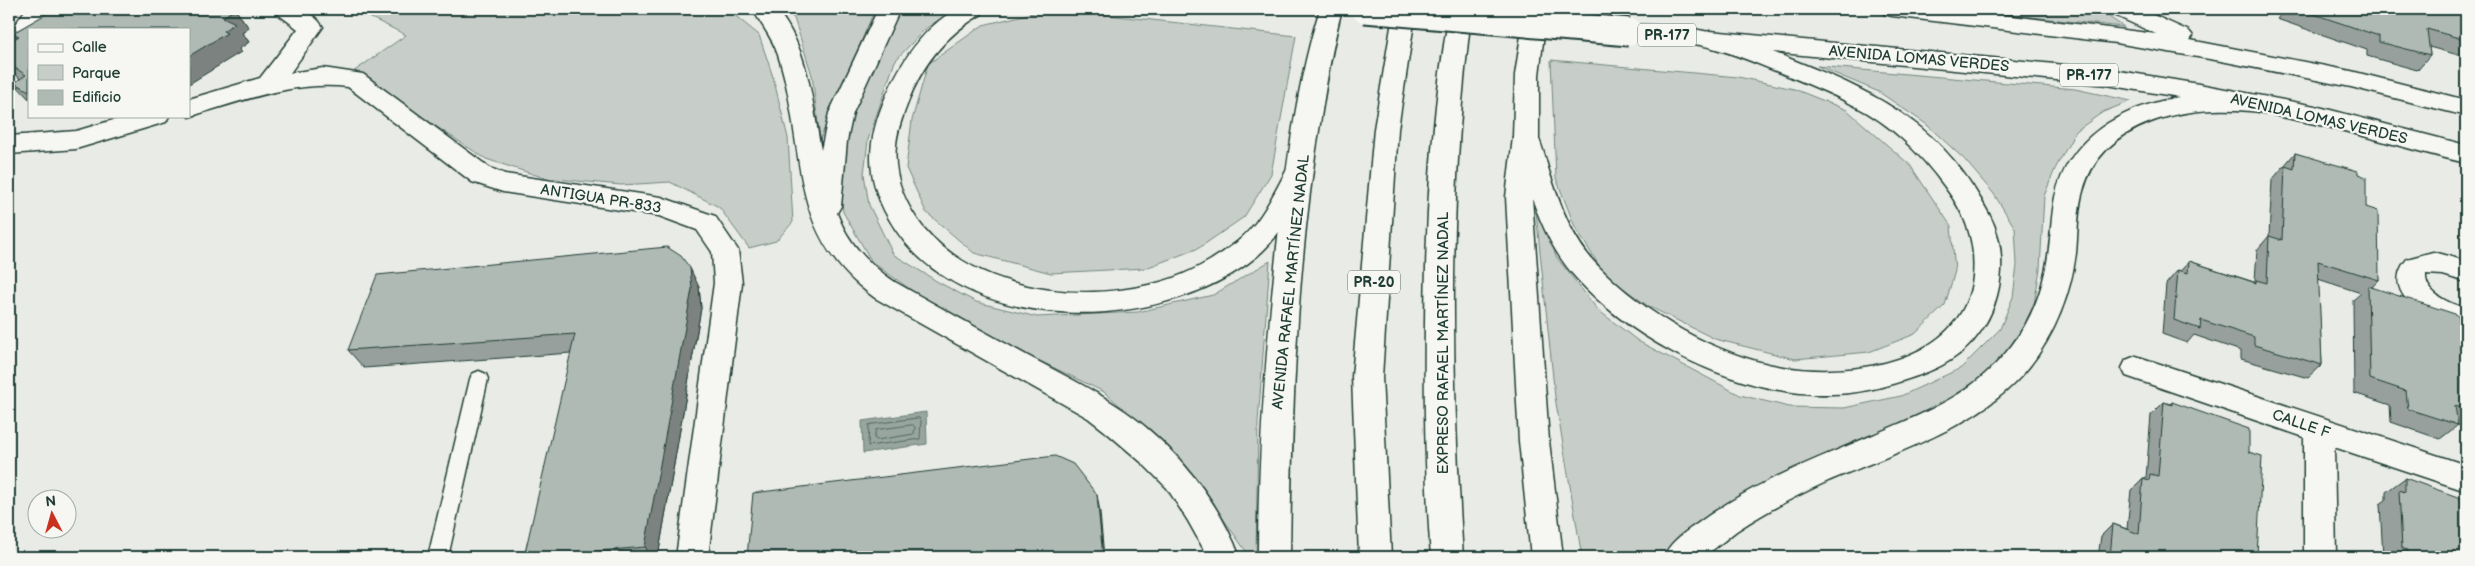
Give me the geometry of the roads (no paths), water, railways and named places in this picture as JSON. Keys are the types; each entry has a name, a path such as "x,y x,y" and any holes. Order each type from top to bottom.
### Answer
{"main road":[{"path":"9,50 38,9"},
{"path":"269,84 311,27 286,9"},
{"path":"764,9 773,18 795,66 809,158 816,190 827,220 842,248 863,274 885,290 1098,409 1130,432 1170,470 1199,511 1224,557"},
{"path":"827,220 834,141 841,113 889,9"},
{"path":"974,9 942,32 921,52 904,80 891,115 884,145 884,170 891,202 909,231 924,249 949,268 997,288 1035,298 1064,302 1138,298 1158,293 1217,268 1249,247 1276,216 1299,171"},
{"name":"AVENIDA RAFAEL MARTÍNEZ NADAL","path":"1274,557 1278,386 1299,171 1322,40 1330,9"},
{"name":"AVENIDA LOMAS VERDES","path":"1365,9 2107,77 2315,115 2466,154"},
{"name":"PR-20","path":"1375,557 1367,377 1386,129 1405,9"},
{"name":"EXPRESO RAFAEL MARTÍNEZ NADAL","path":"1447,557 1441,414 1440,264 1452,62 1461,9"},
{"path":"1536,9 1527,75 1526,136 1519,197 1534,440 1547,557"},
{"path":"1892,9 2116,35 2221,53 2351,78 2466,108"},
{"path":"2120,9 2221,53"},
{"path":"1526,136 1545,198 1563,238 1585,270 1645,322 1678,341 1744,367 1780,378 1812,382 1854,382 1906,368 1938,356 1967,330 1987,285 1986,241 1982,226 1952,176 1935,153 1918,137 1866,99 1774,61 1706,39"},
{"name":"ANTIGUA PR-833","path":"190,108 269,84 323,76 354,80 481,175 504,183 661,207 706,224 725,250 728,283 692,557"},
{"path":"1680,557 1700,538 1731,517 1796,482 1939,420 1983,395 2009,370 2033,342 2049,308 2062,259 2070,191 2081,160 2099,139 2118,126 2151,112 2178,106 2252,102"},
{"path":"9,145 76,140 150,118"},
{"path":"2466,272 2450,265 2425,263 2417,267 2412,273 2412,281 2425,300 2436,308 2466,319"},
{"name":"CALLE F","path":"2136,368 2466,478"},
{"path":"2319,430 2320,557"}],"lane":[{"path":"438,557 479,379"}],"water":[{"path":"926,412 927,444 863,453 862,421"}]}
